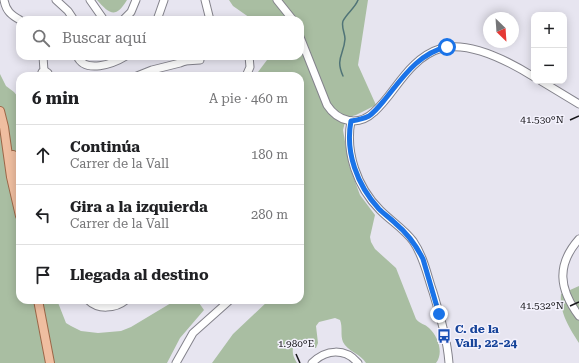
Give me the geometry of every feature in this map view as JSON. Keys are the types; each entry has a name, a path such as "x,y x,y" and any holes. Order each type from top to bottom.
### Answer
{"main road":[{"path":"0,111 16,196"},
{"path":"4,127 8,137 16,171"},
{"path":"39,304 50,363"},
{"path":"45,304 51,349 50,363"}],"street":[{"path":"4,0 6,9 16,18"},
{"path":"56,0 71,16"},
{"path":"90,0 100,16"},
{"path":"127,16 131,12 136,0"},
{"path":"158,16 164,0"},
{"path":"205,0 209,16"},
{"path":"277,0 290,16"},
{"path":"304,47 327,105 334,114 351,121 362,119 375,112 414,65 441,48 455,46 474,49 519,68 531,75"},
{"path":"43,60 44,72"},
{"path":"80,60 83,64 94,66 107,64 116,60"},
{"path":"147,72 180,60"},
{"path":"248,72 250,67 249,60"},
{"path":"546,84 579,104"},
{"path":"351,121 349,140 351,154 361,183 379,209 413,241 423,259 443,326 447,342 449,363"},
{"path":"579,239 567,255 563,277 566,293 579,316"},
{"path":"94,304 97,306 108,307 118,304"},
{"path":"176,363 193,333 226,304"},
{"path":"312,363 318,357 333,352 346,354 358,363"}],"green space":[{"path":"97,0 127,0 120,10 113,12 106,9"},
{"path":"229,0 368,0 358,65 376,105 356,115 346,118 343,130 349,165 360,195 375,215 370,237 371,242 375,249 396,268 416,319 429,328 435,335 440,350 436,363 366,363 361,357 345,345 342,339 340,320 335,318 319,322 316,326 318,343 316,348 311,347 301,341 296,341 293,347 293,352 297,363 212,363 233,334 265,304 304,304 304,72 258,72 267,60 304,60 304,16 247,16 233,6"},
{"path":"0,74 6,86 16,94 16,304 59,304 66,323 81,331 98,333 121,331 131,327 169,304 200,304 204,310 180,338 167,363 0,363"},
{"path":"579,286 579,343 563,314 561,294"}],"waterway":[{"path":"343,76 340,65 345,39 343,21 358,0"}],"place":[{"name":"C. de la Vall, 22-24","path":"444,336"}],"route":[{"path":"439,314 423,259 419,251 406,233 379,209 366,192 357,175 349,140 351,121 362,119 375,112 414,65 428,55 441,48 447,47"}]}
